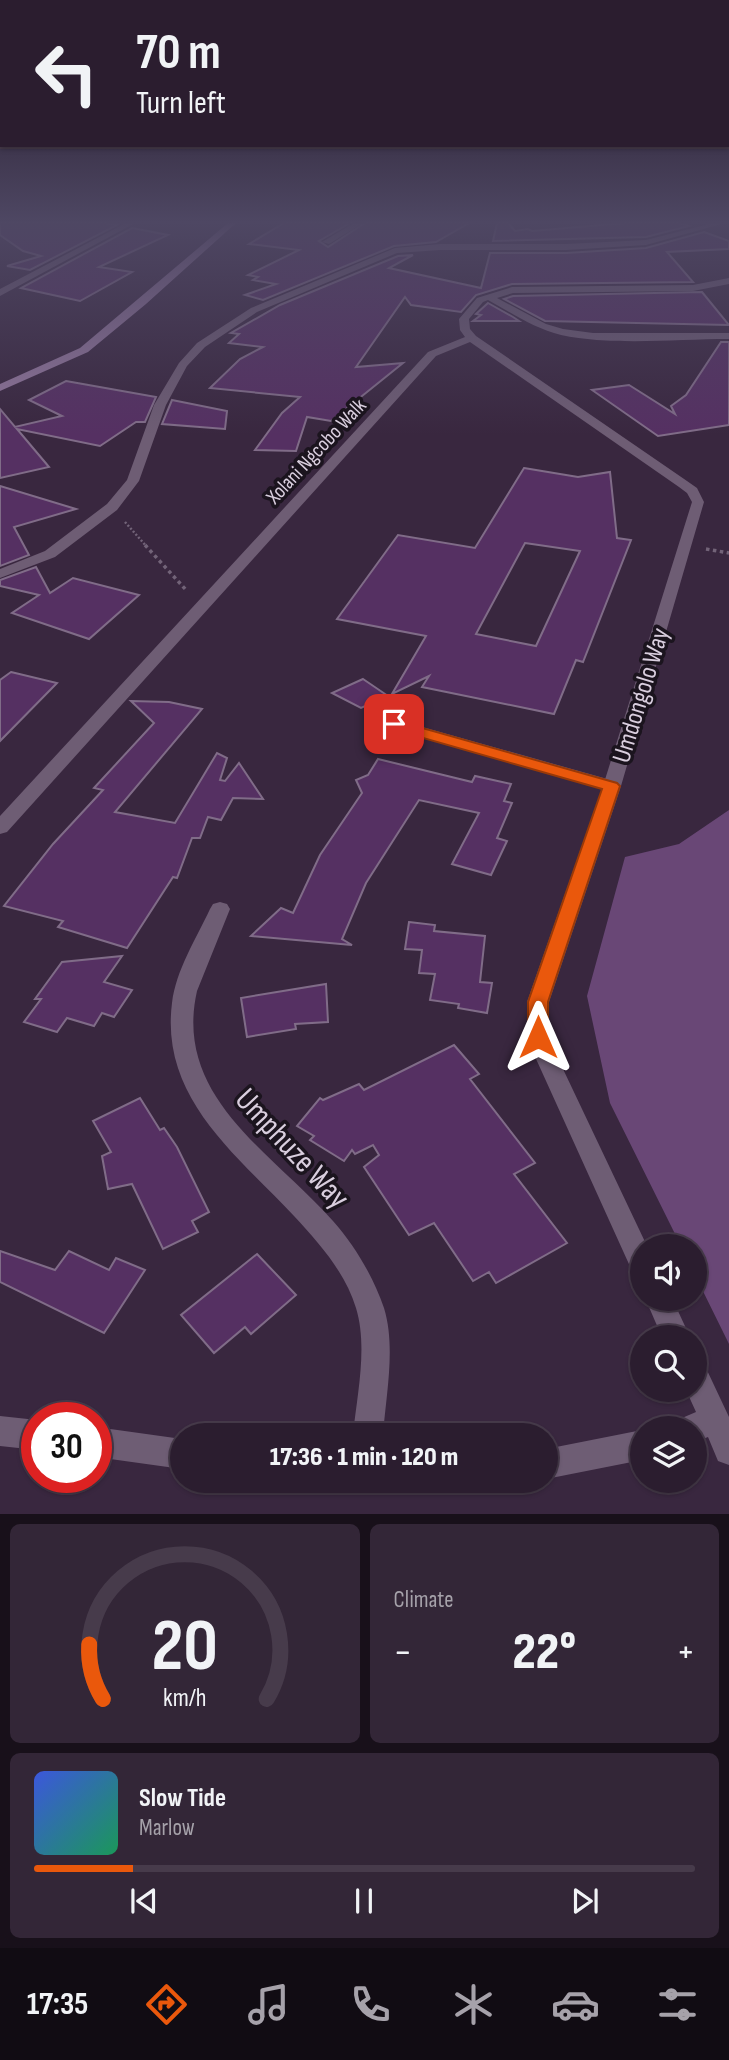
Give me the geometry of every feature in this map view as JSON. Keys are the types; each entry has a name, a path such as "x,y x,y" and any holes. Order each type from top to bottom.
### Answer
{"street":[{"path":"0,387 84,350 150,294"},
{"path":"0,574 50,554 111,508 133,481 160,405 183,365 201,345 254,310 293,294"},
{"path":"472,338 465,330 464,319 472,308 487,296 500,294"},
{"path":"487,296 543,326 562,332 593,335 729,336"},
{"name":"Xolani Ngcobo Walk","path":"0,828 432,354 454,342 472,338"},
{"name":"Umdongolo Way","path":"472,338 683,484 692,491 698,502 612,786 538,1002 537,1020 543,1050 630,1238"},
{"path":"394,724 612,786"},
{"name":"Umphuze Way","path":"220,909 192,973 183,1003 181,1037 187,1065 199,1092 215,1117 328,1233 349,1261 370,1308 373,1348 369,1423"},
{"path":"707,1427 729,1450"},
{"path":"0,1431 21,1433"},
{"path":"112,1445 170,1452"},
{"path":"558,1462 630,1447"}],"path":[{"path":"111,508 202,607"}],"shaded area":[{"path":"729,810 729,1344 707,1299 707,1234 675,1234 610,1103 587,996 625,857 679,844"}],"building":[{"path":"47,294 93,294 80,301"},
{"path":"249,294 278,294 263,300 245,295"},
{"path":"307,294 480,294 461,312 411,305 405,297 356,367 403,363 331,421 307,417 296,451 255,450 282,413 300,397 210,388 240,359 263,347 229,343 239,334 231,333 280,305"},
{"path":"703,294 729,325 545,321 504,299 513,296"},
{"path":"488,303 519,321 473,321 481,315 476,314"},
{"path":"721,342 729,342 729,425 658,436 592,390 629,385 675,414 671,406 686,395"},
{"path":"66,381 156,397 145,422 136,422 100,446 17,429 49,467 0,478 0,409 15,427 62,416 29,400"},
{"path":"172,400 227,411 225,429 162,424"},
{"path":"524,468 578,477 610,472 617,538 631,540 583,662 576,660 554,714 422,687 429,676 392,694 426,636 337,619 398,535 475,548","holes":["525,543 580,551 536,646 476,634"]},
{"path":"0,486 76,509 14,527 29,555 0,566"},
{"path":"36,567 50,593 73,578 139,595 89,639 12,613 39,595 0,586 0,580"},
{"path":"11,672 57,683 0,741 0,680"},
{"path":"363,679 388,696 361,708 332,693"},
{"path":"131,701 169,702 202,709 115,812 175,823 217,753 227,758 220,780 225,781 239,763 263,799 233,798 221,820 208,817 200,838 192,838 177,878 173,877 127,948 58,927 63,921 4,906 53,844 103,790 94,788 154,723"},
{"path":"378,759 472,782 475,776 511,784 504,801 512,803 497,838 507,841 491,875 452,864 479,813 419,800 366,883 342,939 352,945 251,936 281,908 293,913 320,855 362,793 356,780 368,775"},
{"path":"409,922 435,925 434,931 485,936 480,982 492,983 487,1013 458,1008 459,1004 430,1000 435,974 419,973 422,950 405,949"},
{"path":"122,956 104,982 132,990 114,1017 102,1013 94,1026 67,1018 57,1032 24,1022 41,999 35,999 62,962"},
{"path":"326,984 328,1022 295,1024 296,1029 247,1037 241,998"},
{"path":"454,1045 479,1074 470,1079 535,1163 514,1174 567,1243 496,1283 489,1272 473,1281 434,1223 409,1235 364,1167 379,1155 373,1145 355,1154 352,1150 344,1161 310,1140 314,1136 297,1126 320,1098 323,1100 359,1084 364,1090"},
{"path":"140,1098 160,1130 164,1128 177,1147 209,1212 192,1221 198,1232 163,1249 132,1184 108,1189 102,1156 111,1152 93,1121"},
{"path":"0,1251 55,1270 69,1251 109,1270 116,1258 145,1270 104,1333 0,1282"},
{"path":"257,1254 296,1295 251,1334 245,1327 214,1353 181,1315"}],"route":[{"path":"394,724 612,786 538,1002 538,1037"}]}
